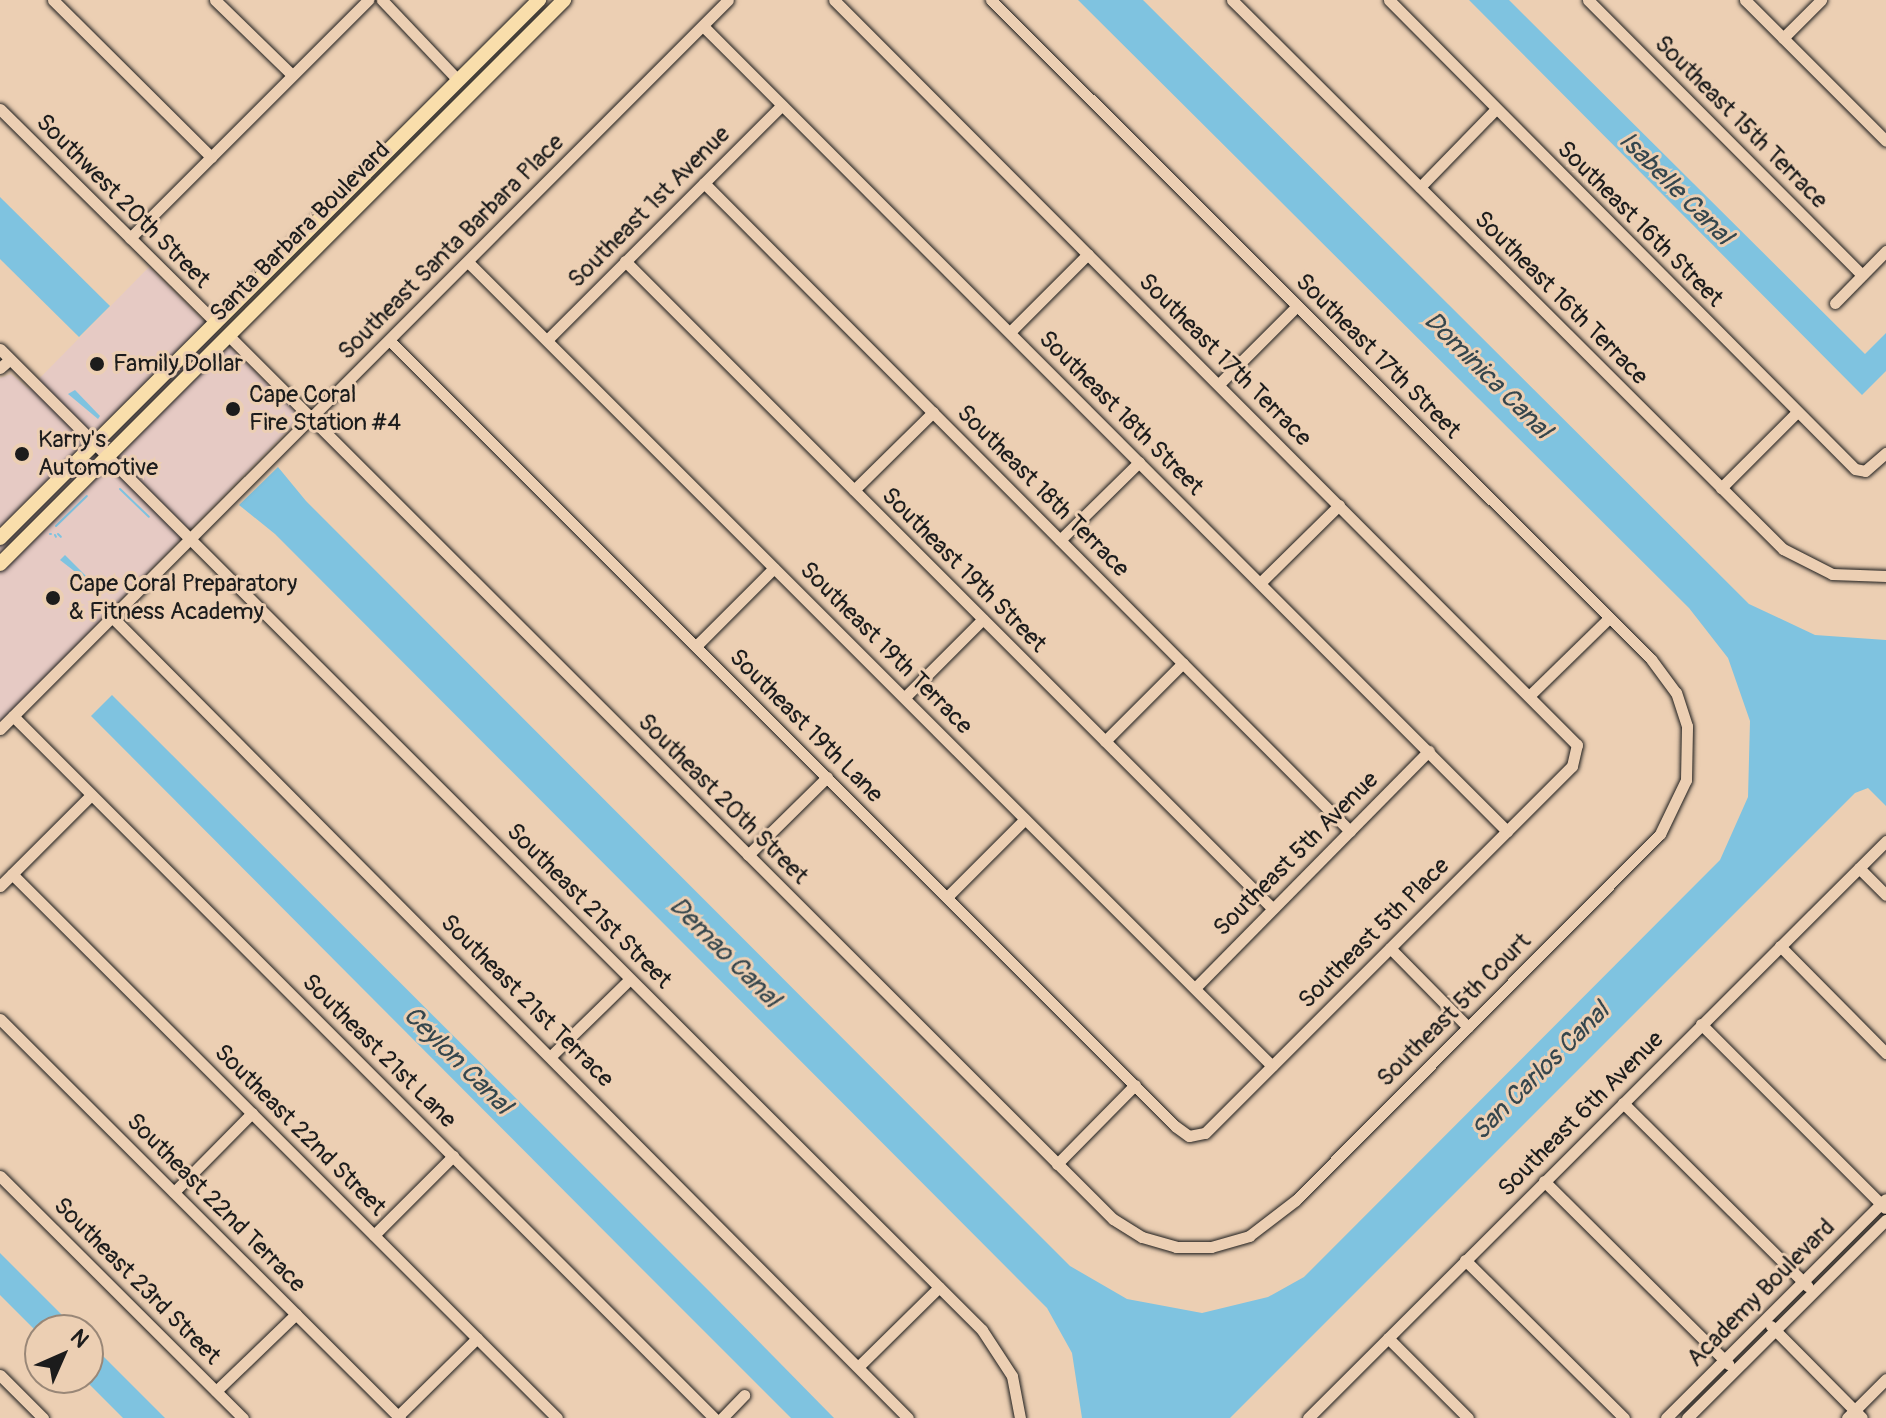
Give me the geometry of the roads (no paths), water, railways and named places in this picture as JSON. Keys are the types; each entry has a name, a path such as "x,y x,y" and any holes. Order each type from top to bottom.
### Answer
{"main road":[{"name":"Santa Barbara Boulevard","path":"0,538 539,0"},
{"name":"Santa Barbara Boulevard","path":"0,564 564,0"},
{"path":"377,185 392,161 455,97 458,80"}],"street":[{"path":"53,0 211,157"},
{"path":"215,0 292,75"},
{"path":"130,238 368,0"},
{"path":"382,0 458,80"},
{"name":"Southeast Santa Barbara Place","path":"0,729 727,0"},
{"name":"Southeast 17th Terrace","path":"834,0 1530,695 1574,741 1578,755"},
{"name":"Southeast 17th Street","path":"991,0 1659,668 1676,693 1688,733 1689,766"},
{"name":"Southeast 16th Terrace","path":"1232,0 1783,549 1806,564 1842,576 1886,576"},
{"name":"Southeast 16th Street","path":"1389,0 1855,469 1865,471 1886,453"},
{"name":"Southeast 15th Terrace","path":"1588,0 1862,275"},
{"path":"1745,0 1886,141"},
{"path":"1783,38 1821,0"},
{"name":"Southeast 18th Street","path":"703,26 1507,831"},
{"name":"Southeast 1st Avenue","path":"547,340 782,105"},
{"name":"Southwest 20th Street","path":"0,109 216,323"},
{"path":"1420,187 1495,110"},
{"name":"Southeast 18th Terrace","path":"704,183 1350,831"},
{"path":"1835,303 1886,251"},
{"path":"1010,332 1088,254"},
{"name":"Southeast 19th Street","path":"625,261 1273,909"},
{"name":"Southeast 19th Terrace","path":"468,262 1272,1066"},
{"path":"1219,384 1297,306"},
{"name":"Southeast 20th Street","path":"228,335 1057,1164 1131,1232 1163,1244 1211,1247"},
{"name":"Southeast 19th Lane","path":"389,340 1180,1131 1195,1136"},
{"name":"Southeast 21st Street","path":"0,349 939,1287 999,1351 1016,1389 1020,1418"},
{"path":"0,368 10,359"},
{"path":"854,490 933,412"},
{"path":"1721,488 1797,412"},
{"path":"1060,540 1139,462"},
{"path":"1260,583 1339,505"},
{"path":"696,646 774,568"},
{"name":"Southeast 21st Terrace","path":"112,617 860,1365 908,1418"},
{"path":"1530,695 1609,618"},
{"path":"905,697 983,619"},
{"path":"1105,741 1183,663"},
{"name":"Southeast 21st Lane","path":"13,716 714,1418"},
{"name":"Southeast 5th Avenue","path":"1195,988 1429,751"},
{"name":"Southeast 5th Place","path":"1195,1136 1209,1129 1507,831 1578,755"},
{"name":"Southeast 5th Court","path":"1211,1247 1259,1231 1285,1211 1468,1027 1667,826 1683,794 1689,766"},
{"path":"748,855 827,777"},
{"path":"0,886 91,795"},
{"path":"947,897 1025,819"},
{"name":"Southeast 6th Avenue","path":"1309,1418 1886,841"},
{"path":"1859,868 1886,895"},
{"name":"Southeast 22nd Street","path":"12,874 557,1418"},
{"path":"1780,946 1886,1053"},
{"path":"1390,948 1468,1027"},
{"path":"551,1056 630,979"},
{"name":"Southeast 22nd Terrace","path":"0,1019 399,1417"},
{"path":"1701,1024 1884,1204"},
{"path":"1057,1164 1135,1085"},
{"path":"1623,1103 1813,1292"},
{"path":"174,1192 252,1113"},
{"path":"374,1235 453,1156"},
{"name":"Southeast 23rd Street","path":"0,1176 243,1418"},
{"path":"1544,1181 1735,1371"},
{"name":"Academy Boulevard","path":"1666,1418 1884,1204"},
{"name":"Academy Boulevard","path":"1687,1418 1886,1220"},
{"path":"1465,1260 1624,1418"},
{"path":"860,1365 939,1287"},
{"path":"216,1391 296,1314"},
{"path":"1765,1319 1854,1415 1886,1379"},
{"path":"399,1417 477,1338"},
{"path":"1388,1338 1468,1418"},
{"path":"0,1375 43,1418"},
{"path":"722,1418 744,1395"}],"water":[{"path":"1078,0 1143,0 1749,604 1815,635 1886,640 1886,806 1868,788 1855,793 1230,1418 1082,1418 1072,1353 1047,1308 275,534 239,505 278,467 306,501 1070,1266 1127,1299 1202,1313 1268,1297 1304,1277 1720,860 1748,797 1750,721 1728,658 1689,608"},
{"name":"Isabelle Canal","path":"1469,0 1509,0 1865,354 1886,333 1886,371 1862,395"},
{"path":"0,197 110,306 79,337 0,259"},
{"path":"75,390 100,416 98,419 68,394"},
{"path":"65,555 87,577 87,581 60,560"},
{"name":"Ceylon Canal","path":"112,695 834,1418 791,1418 637,1264 91,716"},
{"path":"0,1253 61,1314 24,1314 24,1319 0,1295"},
{"path":"104,1357 165,1418 123,1418 99,1394 104,1394"}],"waterway":[{"path":"120,489 149,517"},
{"path":"56,526 87,496"},
{"path":"58,534 61,537"}],"place":[{"name":"Family Dollar","path":"97,364"},
{"name":"Cape Coral Fire Station #4","path":"233,409"},
{"name":"Karry's Automotive","path":"22,454"},
{"name":"Cape Coral Preparatory & Fitness Academy","path":"53,598"}],"water label":[{"name":"Dominica Canal","path":"1487,376"},
{"name":"Demao Canal","path":"724,953"},
{"name":"San Carlos Canal","path":"1541,1072"}]}
